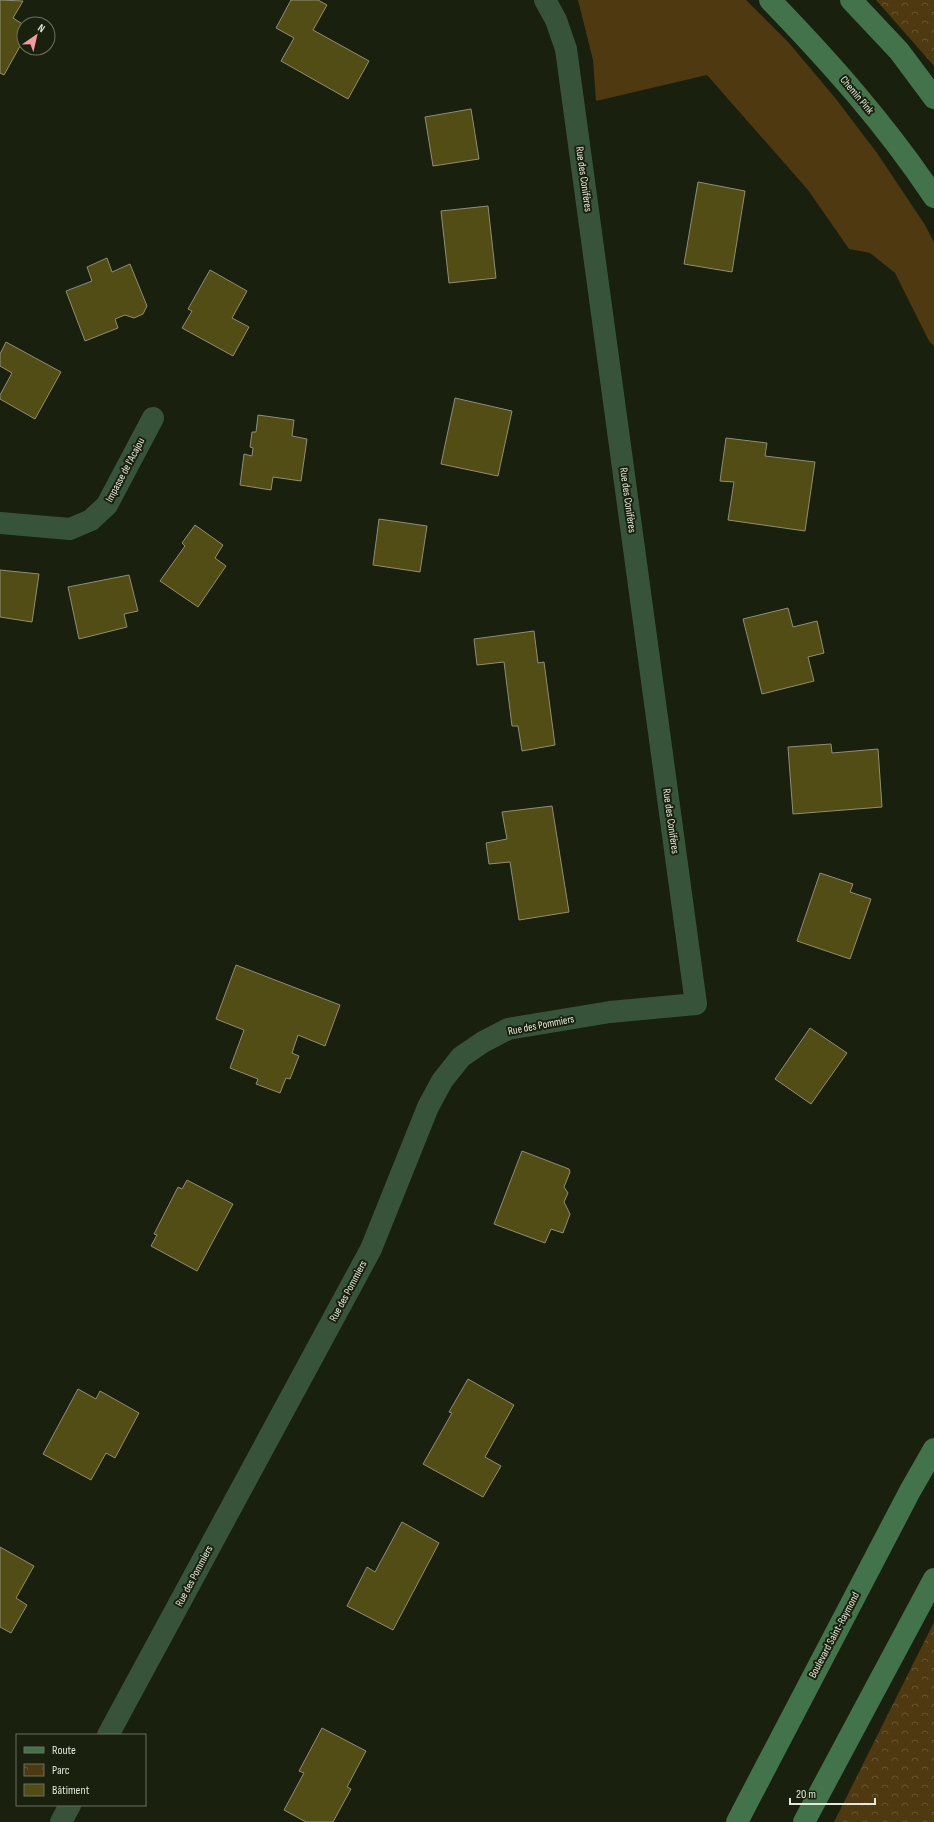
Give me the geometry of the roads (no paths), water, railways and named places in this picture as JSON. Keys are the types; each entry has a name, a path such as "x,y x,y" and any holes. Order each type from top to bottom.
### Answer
{"main road":[{"name":"Chemin Pink","path":"770,0 828,60 910,161 934,197"},
{"path":"851,0 900,51 934,98"},
{"name":"Boulevard Saint-Raymond","path":"736,1822 910,1490 934,1449"},
{"path":"804,1822 934,1579"}],"street":[{"name":"Rue des Conifères","path":"545,0 556,20 566,49 696,1004"},
{"name":"Impasse de l'Acajou","path":"0,523 70,529 91,520 107,505 153,418"},
{"name":"Rue des Pommiers","path":"109,1734 371,1249 428,1107 442,1081 462,1057 483,1042 508,1029 610,1012 696,1004"},
{"path":"61,1822 69,1806"}]}
